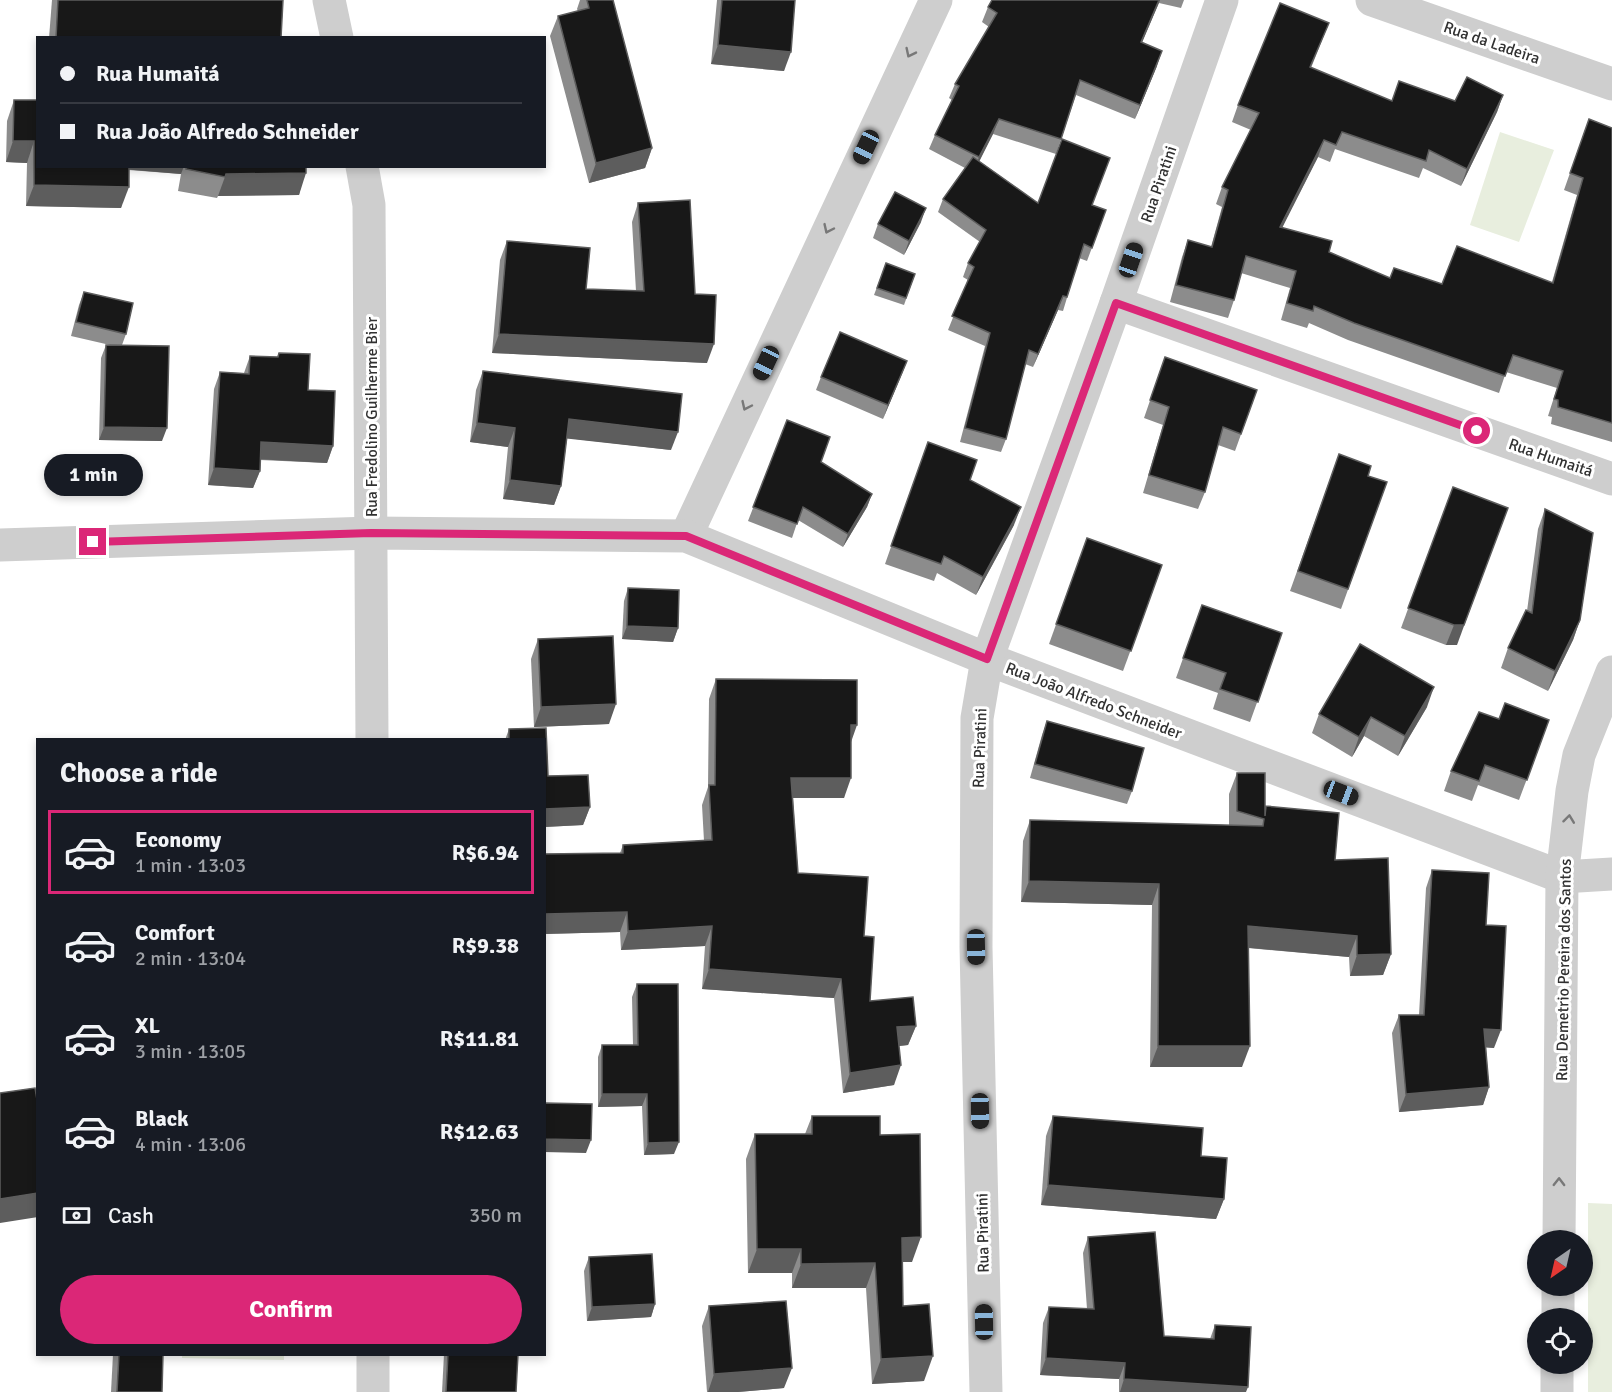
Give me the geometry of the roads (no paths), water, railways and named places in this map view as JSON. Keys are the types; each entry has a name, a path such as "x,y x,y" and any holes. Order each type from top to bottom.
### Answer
{"street":[{"path":"329,0 337,36"},
{"path":"686,536 936,0"},
{"name":"Rua Piratini","path":"986,1392 976,947 977,718 987,659 1116,303 1222,0"},
{"name":"Rua da Ladeira","path":"1372,0 1612,84"},
{"name":"Rua Fredolino Guilherme Bier","path":"362,168 369,205 372,738"},
{"name":"Rua Humaitá","path":"1116,303 1612,479"},
{"name":"Rua João Alfredo Schneider","path":"0,545 371,533 686,536 987,659 1562,877 1612,874"},
{"name":"Rua Demetrio Pereira dos Santos","path":"1558,1230 1562,877 1572,791 1579,755 1612,672"},
{"path":"373,1356 373,1392"},
{"path":"1557,1374 1557,1392"}]}
